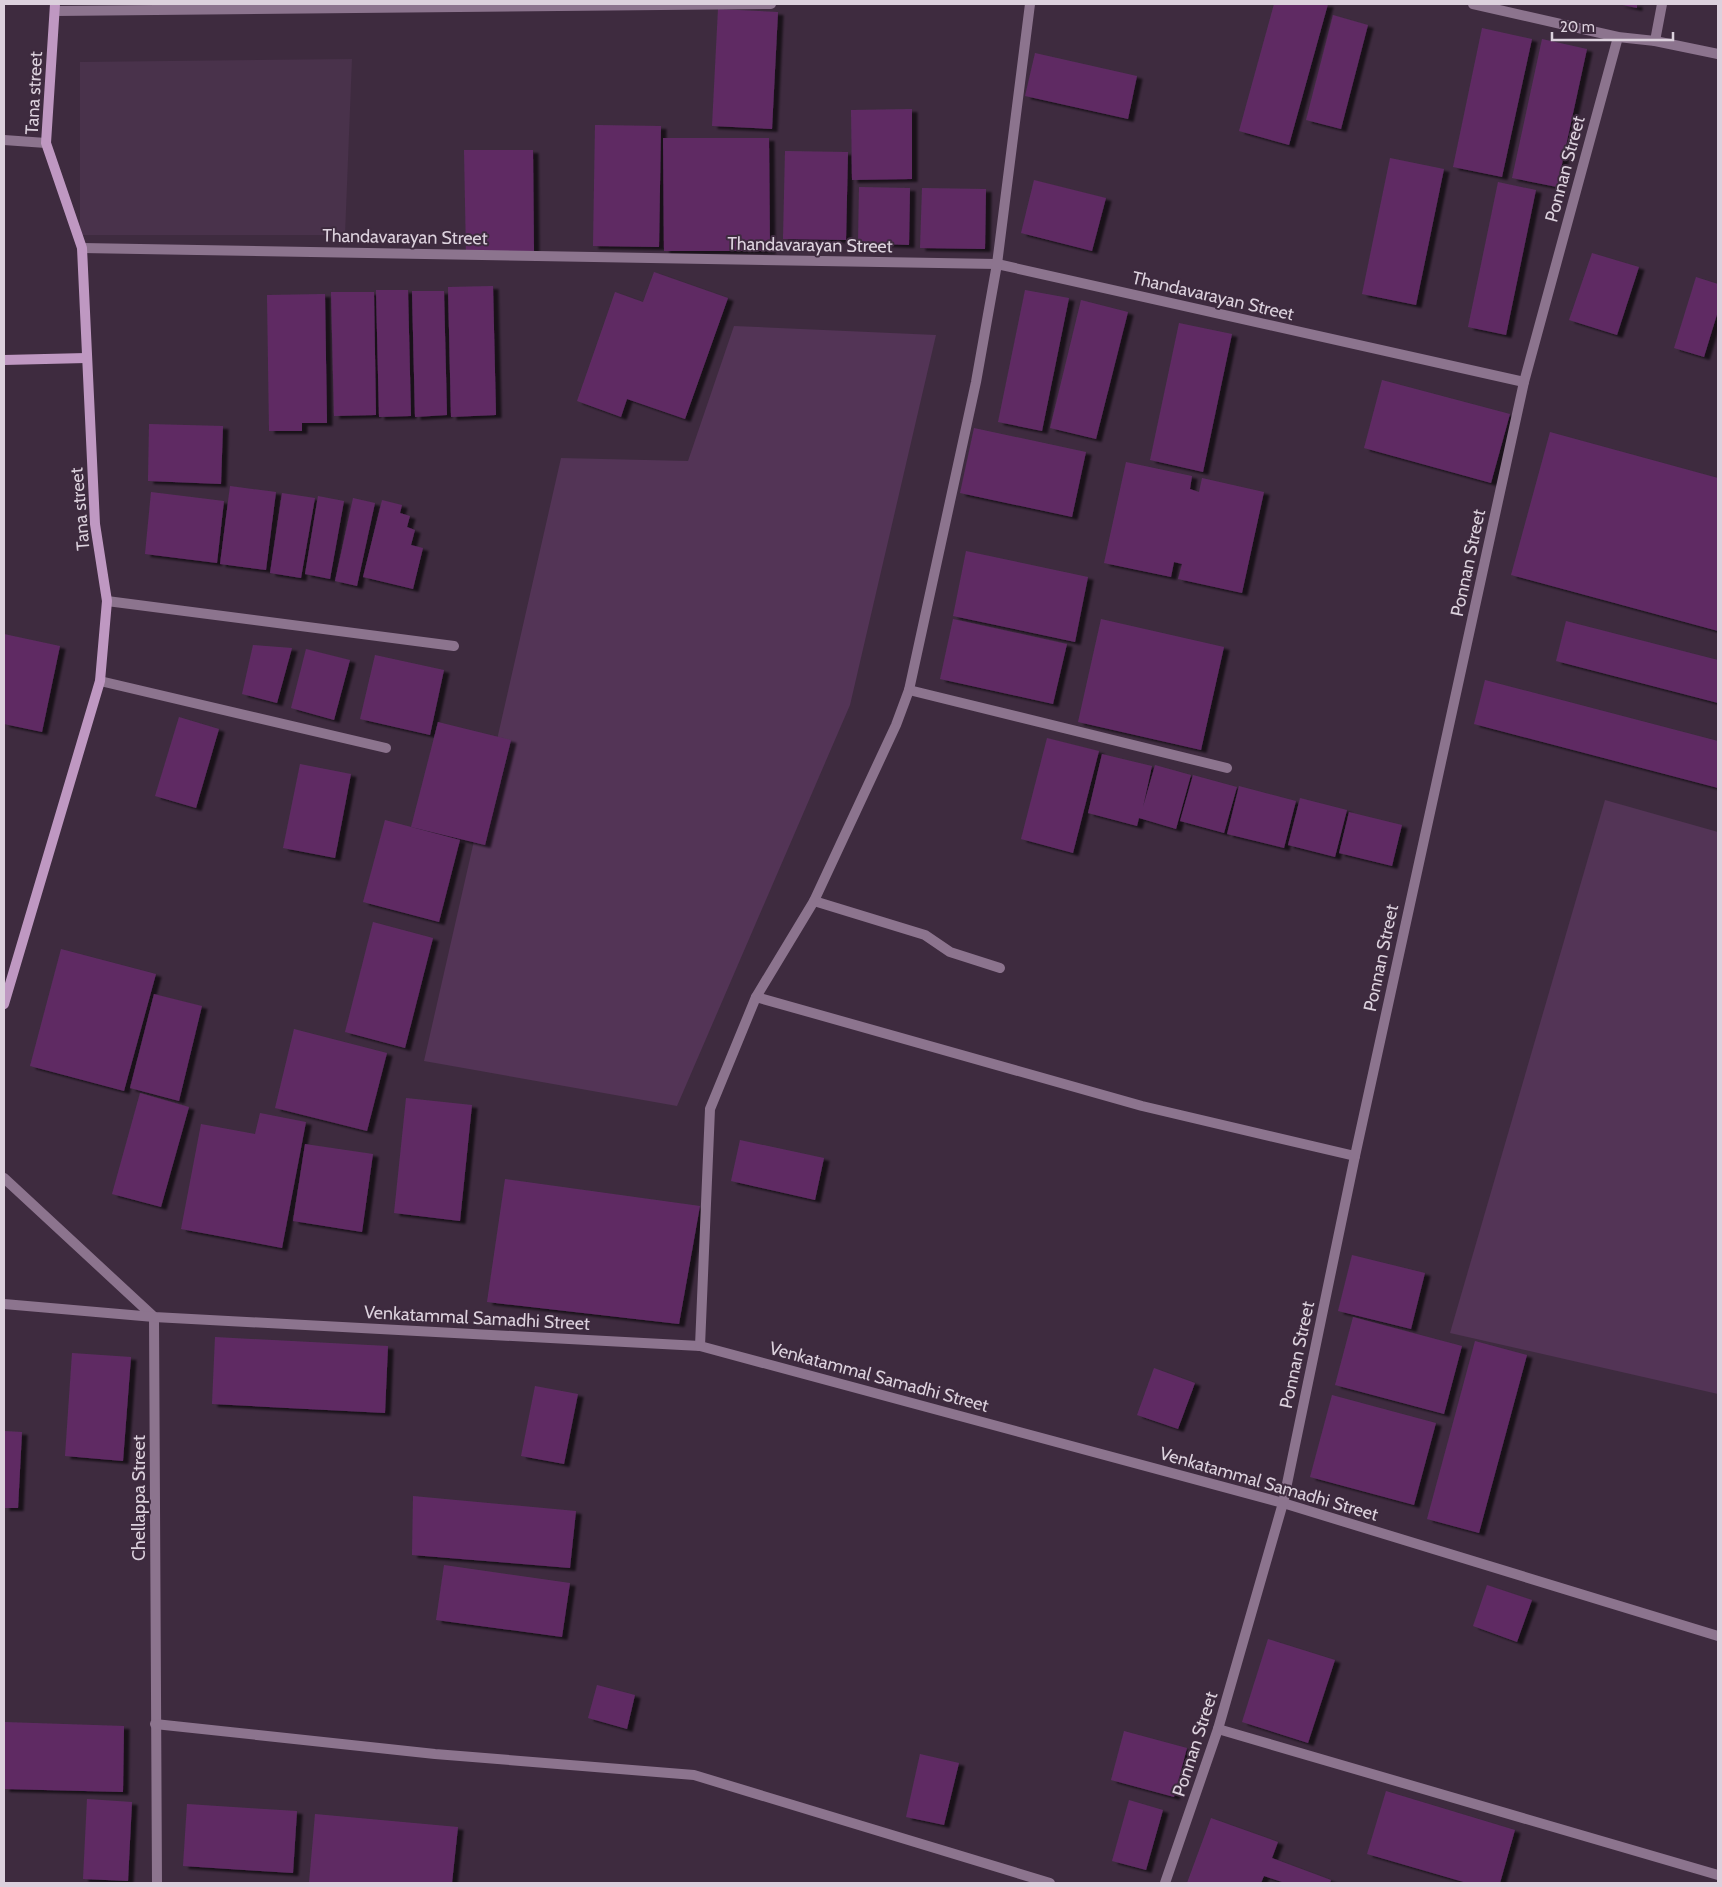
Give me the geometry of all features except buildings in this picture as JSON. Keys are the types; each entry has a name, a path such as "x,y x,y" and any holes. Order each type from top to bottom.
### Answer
{"street":[{"path":"55,7 771,4"},
{"path":"700,1346 710,1109 756,997 814,901 896,725 909,690 976,382 997,264 1030,4"},
{"path":"1473,4 1618,37 1655,40 1718,54"},
{"path":"1655,40 1662,4"},
{"name":"Tana street","path":"4,1004 100,681 107,601 95,524 82,248 46,143 55,7"},
{"name":"Ponnan Street","path":"1165,1883 1218,1729 1283,1503 1355,1156 1524,382 1618,37"},
{"path":"4,140 46,143"},
{"name":"Thandavarayan Street","path":"82,248 997,264 1524,382"},
{"path":"4,360 86,358"},
{"path":"107,601 454,646"},
{"path":"100,681 386,748"},
{"path":"909,690 1227,768"},
{"path":"814,901 925,935 950,952 1000,968"},
{"path":"756,997 1142,1106 1355,1156"},
{"path":"4,1178 154,1317"},
{"name":"Venkatammal Samadhi Street","path":"4,1304 154,1317 700,1346 1283,1503 1718,1636"},
{"name":"Chellappa Street","path":"154,1317 157,1883"},
{"path":"155,1724 435,1754 694,1774 1050,1883"},
{"path":"1218,1729 1718,1875"}],"shaded area":[{"path":"352,59 345,235 80,235 80,62"},
{"path":"734,326 936,335 850,705 677,1106 424,1061 561,458 688,461"},
{"path":"1605,800 1718,832 1718,1394 1450,1333"}]}
